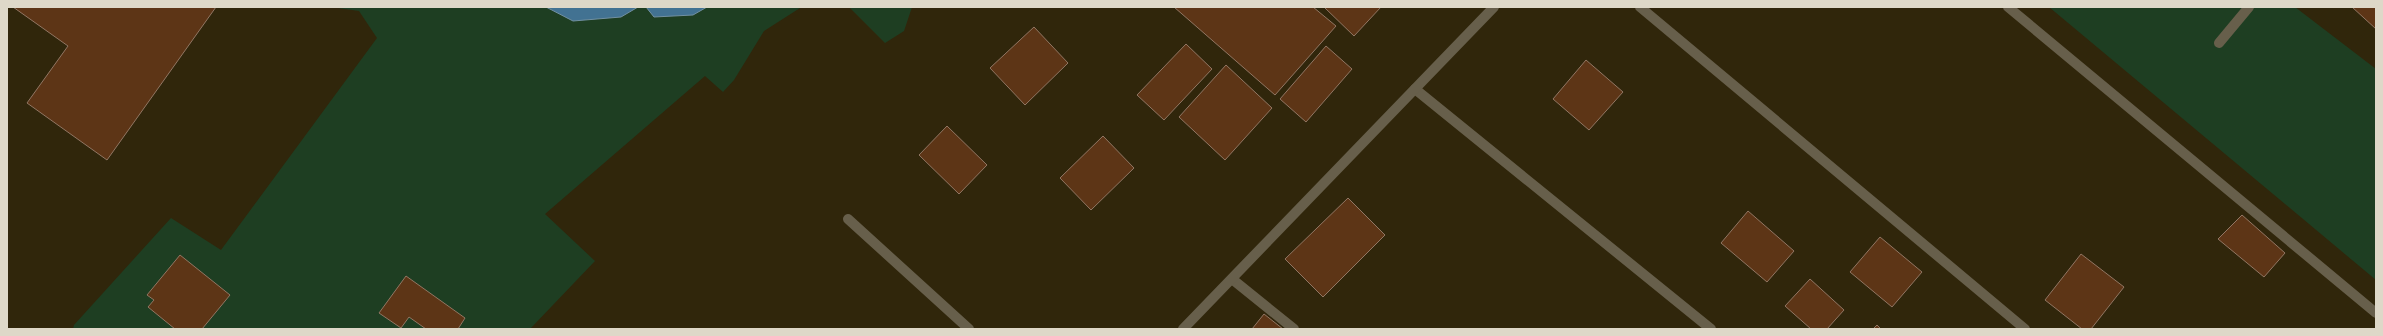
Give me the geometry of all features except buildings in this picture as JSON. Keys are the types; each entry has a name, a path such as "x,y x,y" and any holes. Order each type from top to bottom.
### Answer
{"street":[{"path":"1183,329 1494,7"},
{"path":"1640,7 2025,329"},
{"path":"2008,7 2376,313"},
{"path":"2219,43 2248,7"},
{"path":"1415,89 1711,329"},
{"path":"848,219 969,329"},
{"path":"1232,279 1294,329"}],"green space":[{"path":"331,7 546,7 573,21 621,17 638,7 646,7 654,17 693,15 707,7 807,7 800,8 764,31 734,80 723,92 705,76 545,214 595,261 530,329 73,329 74,325 171,218 221,250 377,38 359,11"},
{"path":"849,7 912,7 904,31 885,43"},
{"path":"2049,7 2295,7 2376,69 2376,280"}],"water":[{"path":"546,7 638,7 621,17 573,21"},
{"path":"646,7 707,7 693,15 654,17"}]}
